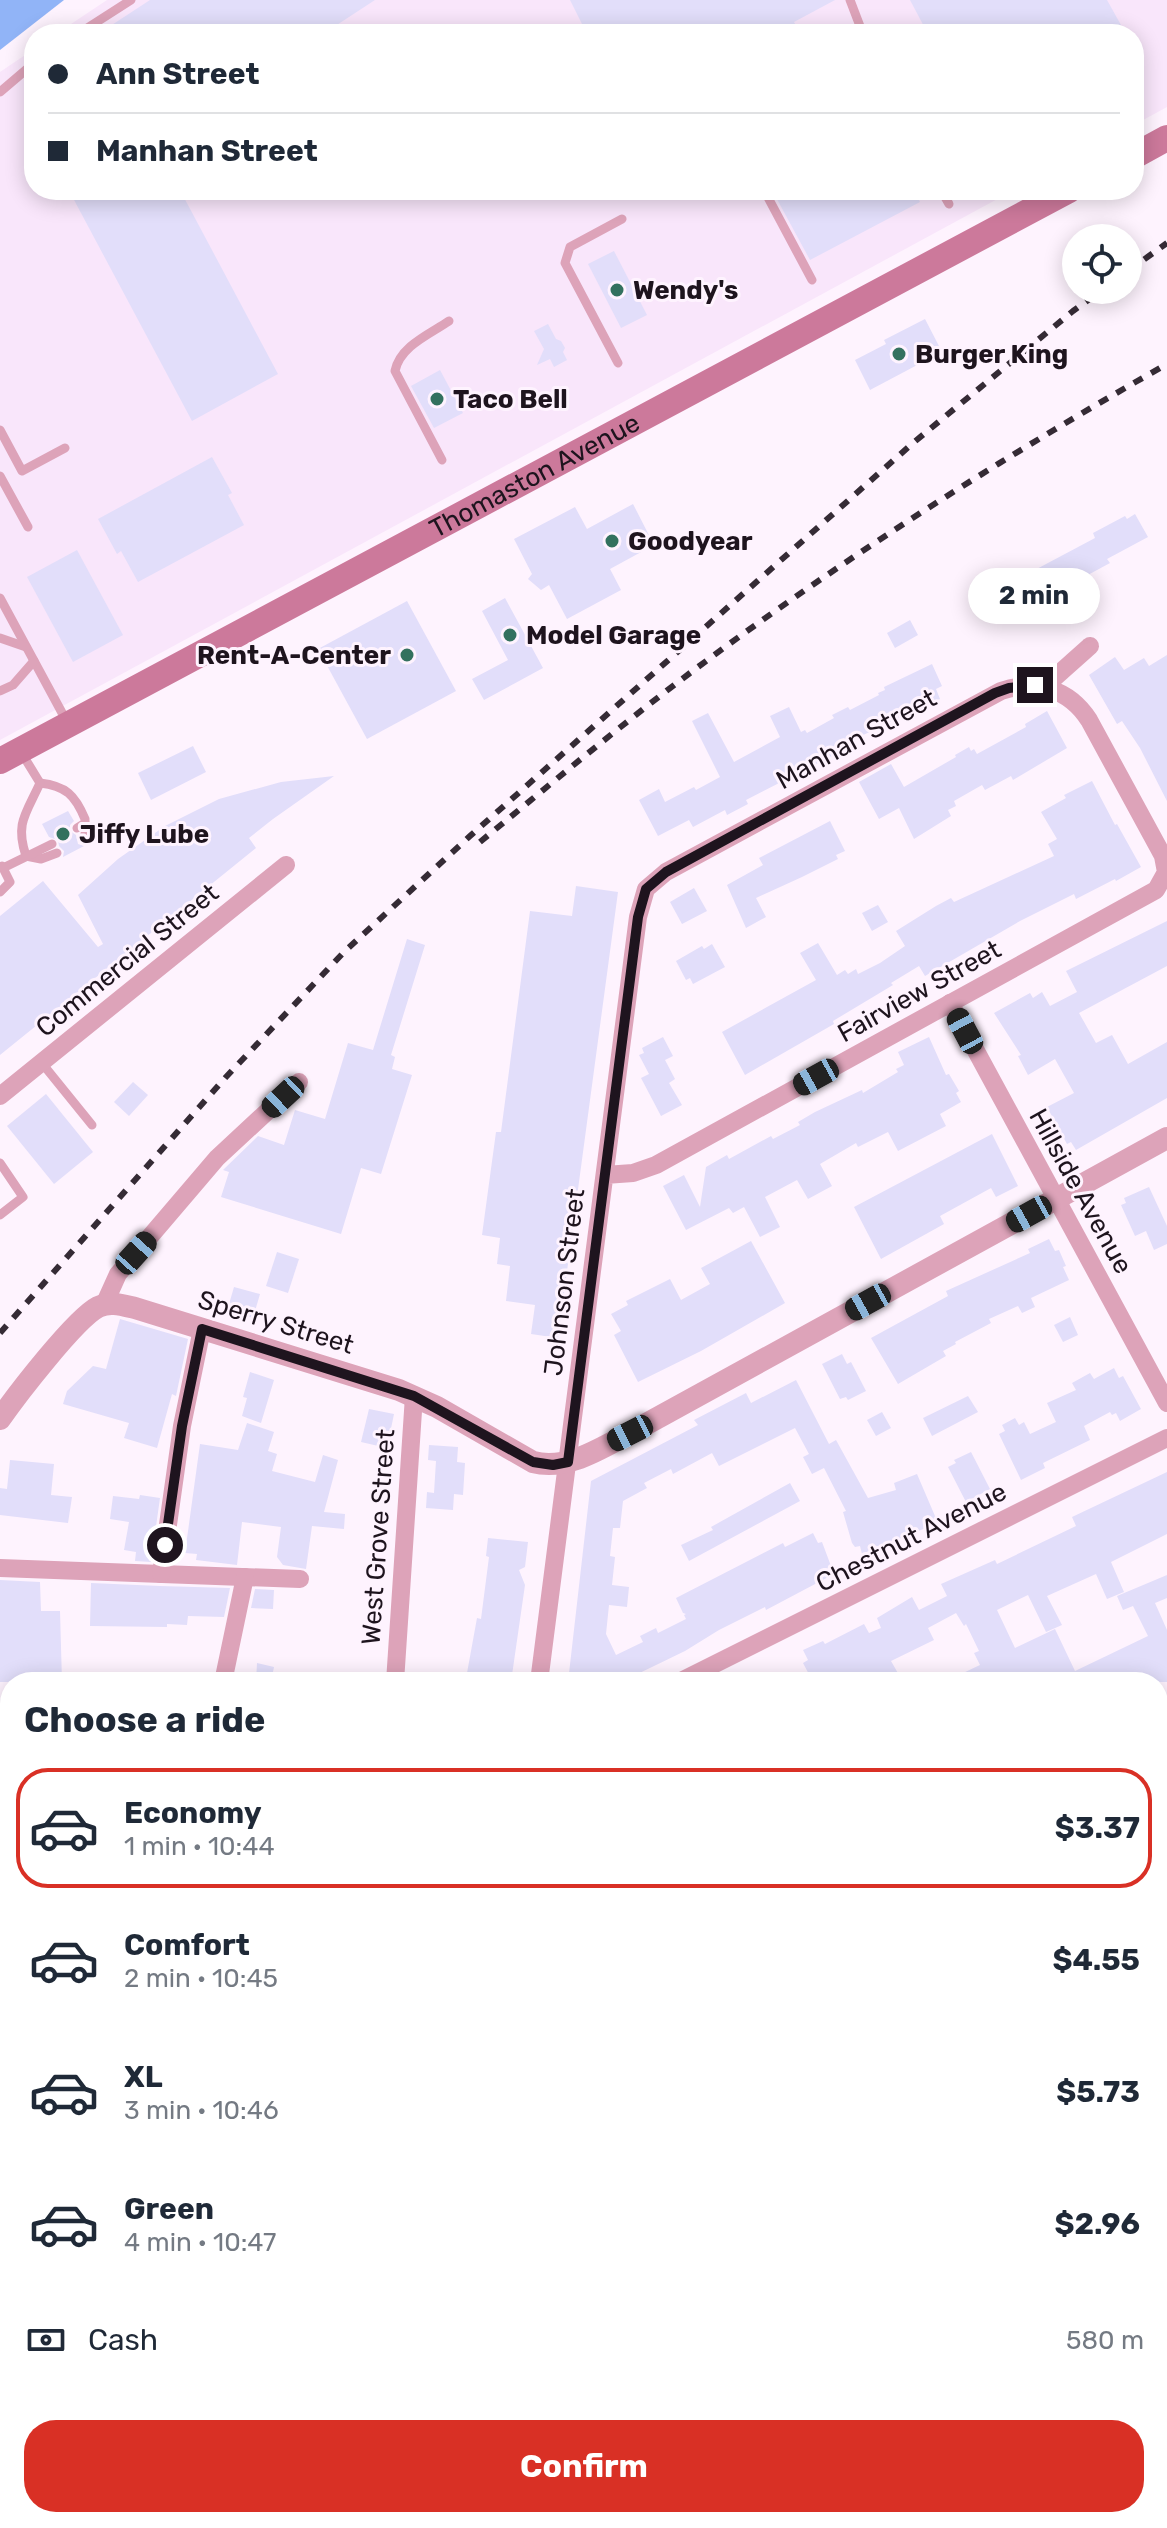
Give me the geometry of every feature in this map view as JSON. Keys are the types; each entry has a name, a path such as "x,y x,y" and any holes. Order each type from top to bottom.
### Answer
{"main road":[{"path":"1144,151 1167,138"},
{"name":"Thomaston Avenue","path":"10,755 1050,200"}],"street":[{"path":"1044,687 1090,646"},
{"name":"Manhan Street","path":"646,889 666,872 995,693 1018,686 1044,687"},
{"name":"Fairview Street","path":"605,1175 633,1173 656,1165 1138,902 1165,881 1163,856 1089,720 1071,699 1044,687"},
{"name":"Commercial Street","path":"0,1096 286,865"},
{"name":"Johnson Street","path":"540,1672 638,917 646,889"},
{"name":"Hillside Avenue","path":"950,1003 1167,1403"},
{"path":"0,1419 82,1321 104,1305 118,1274 217,1158 299,1082"},
{"path":"568,1462 630,1433 1167,1138"},
{"name":"Sperry Street","path":"104,1305 135,1308 414,1396 533,1462 553,1465 568,1462"},
{"path":"161,1574 176,1459 202,1329"},
{"name":"West Grove Street","path":"396,1672 414,1396"},
{"name":"Chestnut Avenue","path":"699,1672 1167,1438"},
{"path":"0,1568 300,1579"},
{"path":"225,1672 245,1577"}],"lane":[{"path":"94,24 131,0"},
{"path":"850,0 859,24"},
{"path":"0,92 24,72"},
{"path":"769,200 812,280"},
{"path":"947,200 949,204"},
{"path":"618,363 565,263 570,247 622,219"},
{"path":"442,460 395,371 397,360 405,351 449,321"},
{"path":"0,430 22,471 65,448"},
{"path":"0,476 28,527"},
{"path":"0,598 4,612 69,724"},
{"path":"0,638 26,647"},
{"path":"0,691 13,685 34,661"},
{"path":"10,755 40,783 64,787 72,793 81,826 86,831 83,839"},
{"path":"26,856 20,827 40,783"},
{"path":"0,892 10,882 1,866 54,848"},
{"path":"41,1062 92,1125"},
{"path":"0,1163 23,1197 0,1215"}],"shaded area":[{"path":"107,0 1167,0 1167,107 1144,120 1144,24 71,24"},
{"path":"24,56 24,200 996,200 0,740 0,72"}],"water":[{"path":"0,0 64,0 33,24 24,24 24,31 0,50"}],"building":[{"path":"150,0 375,0 338,24 113,24"},
{"path":"570,0 835,0 795,24 582,24"},
{"path":"910,0 1107,0 1120,24 923,24"},
{"path":"74,200 185,200 278,374 192,421"},
{"path":"777,200 919,200 920,202 810,260"},
{"name":"Wendy's","path":"614,251 647,315 621,328 588,264"},
{"name":"Burger King","path":"925,319 940,348 919,359 921,363 870,390 855,360 886,344 884,340"},
{"path":"548,324 565,348 563,352 567,360 554,367 550,359 537,365 544,349 534,331"},
{"name":"Taco Bell","path":"440,370 463,413 434,428 411,386"},
{"path":"212,457 232,493 228,495 244,525 138,582 121,551 117,554 98,519"},
{"path":"633,504 654,545 610,569 621,590 567,619 549,585 541,590 528,579 532,574 514,539 575,507 587,529"},
{"path":"1135,514 1148,537 1107,559 1110,563 1038,602 1026,581 1034,577 1031,572 1095,538 1093,533"},
{"path":"77,550 123,635 73,662 27,577"},
{"name":"Model Garage","path":"505,598 543,668 484,700 472,679 508,660 482,611"},
{"path":"407,601 456,691 367,739 318,649"},
{"path":"910,620 918,635 895,648 887,633"},
{"path":"1167,655 1167,801 1140,748 1122,721 1117,724 1089,675 1115,657 1124,670 1144,658 1149,666"},
{"path":"932,664 942,686 936,689 940,699 829,751 832,756 746,800 748,804 727,815 725,810 693,827 689,820 658,836 639,800 659,789 665,802 720,777 692,721 708,713 734,762 780,737 770,716 789,707 801,732 805,730 807,733 834,718 832,715 848,707 850,710 879,695 885,690 884,687"},
{"path":"1047,711 1067,748 1013,780 1011,776 985,790 982,785 954,801 956,806 948,810 951,816 914,839 899,808 879,819 859,782 891,764 904,787 969,747 977,754 1026,727 1025,724"},
{"path":"193,746 206,772 151,800 138,773"},
{"path":"334,776 249,838 256,848 0,1055 0,916 43,881 98,947 103,944 78,895 118,859 165,826 219,799 281,782"},
{"path":"1092,781 1141,867 1076,899 1074,894 1020,921 925,976 919,966 833,1021 834,1024 745,1075 722,1032 816,980 800,953 818,943 837,975 856,969 858,974 880,963 905,946 896,931 936,906 951,898 954,902 1054,856 1048,844 1057,839 1041,812 1066,798 1064,795"},
{"name":"Jiffy Lube","path":"68,811 74,821 70,831 76,835 78,844 84,846 63,857 64,851 58,840 49,837 42,824"},
{"path":"830,821 845,851 836,855 838,859 756,898 766,917 746,928 727,885 763,865 759,858"},
{"path":"576,886 618,892 558,1338 531,1334 535,1305 506,1301 510,1266 497,1264 500,1238 482,1235 496,1132 501,1132 530,911 572,916"},
{"path":"694,888 707,911 682,924 670,902"},
{"path":"878,905 888,922 872,931 862,913"},
{"path":"1167,921 1167,966 1079,1013 1096,1043 1112,1035 1128,1064 1167,1042 1167,1098 1076,1150 1071,1142 1067,1144 1047,1107 1074,1093 1055,1059 1028,1075 1018,1056 1021,1055 994,1013 1030,993 1033,998 1042,992 1050,1006 1077,992 1066,971"},
{"path":"407,939 425,945 391,1055 395,1057 392,1069 412,1075 381,1174 361,1168 341,1234 221,1197 229,1172 223,1170 258,1136 284,1145 295,1110 325,1119 348,1043 373,1050"},
{"path":"712,944 725,967 693,984 690,978 686,980 676,961 702,946 704,949"},
{"path":"663,1037 673,1056 665,1060 675,1079 669,1083 682,1105 661,1116 641,1078 649,1074 639,1055 644,1053 642,1048"},
{"path":"929,1037 946,1075 949,1074 959,1091 956,1093 961,1102 940,1114 946,1126 898,1151 888,1132 858,1147 856,1143 820,1164 832,1186 808,1199 797,1180 765,1197 780,1227 760,1237 744,1207 733,1213 729,1208 686,1230 663,1186 684,1175 700,1207 706,1167 727,1155 729,1159 771,1136 773,1139 800,1125 798,1122 815,1112 862,1090 863,1093 904,1065 898,1052"},
{"path":"133,1082 148,1095 129,1116 114,1102"},
{"path":"46,1094 93,1152 54,1184 7,1126"},
{"path":"992,1134 1018,1186 996,1197 991,1188 940,1216 944,1224 881,1259 854,1207"},
{"path":"1149,1187 1167,1226 1167,1244 1154,1250 1146,1231 1135,1236 1121,1205 1126,1203 1124,1198"},
{"path":"1049,1239 1055,1251 1059,1250 1069,1280 1031,1298 1035,1307 1022,1313 1018,1306 989,1319 991,1323 943,1351 946,1356 898,1384 871,1338 948,1296 946,1291 1030,1253 1028,1249"},
{"path":"751,1241 785,1303 701,1351 638,1382 614,1335 621,1331 611,1314 628,1305 626,1301 670,1279 681,1300 710,1284 701,1268"},
{"path":"277,1252 299,1259 288,1293 266,1286"},
{"path":"234,1287 260,1294 253,1318 227,1311"},
{"path":"1070,1317 1078,1335 1063,1342 1054,1325"},
{"path":"120,1319 188,1339 176,1396 172,1394 157,1448 124,1438 129,1423 63,1404 67,1391 93,1366 106,1369"},
{"path":"842,1354 847,1364 851,1362 866,1391 848,1400 846,1397 840,1399 822,1364"},
{"path":"1114,1368 1119,1378 1123,1376 1141,1409 1120,1421 1116,1413 1112,1415 1110,1412 1084,1426 1090,1440 1043,1463 1045,1468 1021,1480 999,1434 1005,1431 1002,1425 1015,1418 1019,1425 1024,1422 1030,1434 1056,1422 1047,1403 1076,1390 1072,1383 1090,1373 1094,1379"},
{"path":"250,1372 274,1380 261,1423 242,1416 247,1398 243,1397"},
{"path":"796,1380 829,1444 836,1440 868,1498 896,1490 894,1483 917,1474 938,1523 862,1554 860,1546 855,1547 852,1543 843,1512 846,1511 824,1468 812,1474 803,1457 809,1454 795,1428 719,1466 712,1453 673,1474 671,1469 644,1483 647,1488 623,1501 620,1528 613,1528 610,1556 615,1557 612,1585 629,1587 627,1607 609,1605 606,1634 616,1655 643,1642 640,1636 656,1628 658,1633 686,1619 676,1598 783,1543 785,1547 813,1533 818,1543 822,1542 834,1574 642,1672 569,1672 591,1481 698,1425 694,1420 746,1393 751,1403"},
{"path":"968,1396 978,1412 932,1436 923,1418"},
{"path":"369,1409 394,1414 387,1448 361,1442"},
{"path":"882,1412 891,1428 876,1436 867,1420"},
{"path":"247,1423 274,1432 268,1451 277,1454 272,1471 315,1482 323,1455 338,1460 324,1512 345,1514 344,1529 312,1526 306,1569 283,1565 277,1557 281,1527 242,1522 237,1565 196,1560 197,1554 185,1553 200,1444 238,1450"},
{"path":"429,1445 458,1447 457,1462 465,1463 463,1495 454,1494 453,1510 426,1508 427,1492 434,1493 436,1461 428,1460"},
{"path":"971,1452 990,1489 966,1502 948,1467 956,1463 954,1460"},
{"path":"10,1460 54,1464 51,1495 72,1497 68,1523 0,1515 0,1488 7,1489"},
{"path":"1167,1472 1167,1534 1111,1562 1124,1592 1107,1599 1096,1574 1047,1596 1062,1625 1046,1632 1028,1595 997,1610 1015,1648 1055,1629 1075,1671 1148,1636 1133,1606 1123,1610 1117,1596 1167,1575 1167,1598 1155,1603 1167,1630 1167,1672 965,1672 980,1665 974,1653 979,1651 966,1624 964,1626 956,1613 928,1628 934,1640 891,1661 897,1672 808,1672 803,1663 808,1660 803,1650 823,1641 825,1644 864,1624 869,1633 881,1628 877,1618 912,1597 919,1610 947,1596 941,1584 995,1560 997,1564 1076,1526 1072,1517"},
{"path":"790,1483 800,1501 689,1561 681,1545 713,1530 711,1527"},
{"path":"140,1495 160,1498 151,1562 135,1561 136,1552 124,1550 129,1522 110,1519 113,1496 139,1499"},
{"path":"488,1538 528,1542 525,1567 519,1570 525,1585 512,1672 467,1672 477,1618 481,1619 489,1557 486,1556"},
{"path":"0,1580 40,1582 41,1611 60,1611 62,1672 0,1672"},
{"path":"91,1583 230,1588 224,1617 188,1616 187,1625 167,1624 167,1627 90,1626"},
{"path":"255,1589 274,1590 273,1609 251,1608"},
{"path":"257,1663 274,1667 273,1672 257,1672"}],"railway":[{"path":"1142,261 1167,243"},
{"path":"0,1333 226,1077 344,952 470,836 913,443 1083,304"},
{"path":"480,842 670,688 811,586 987,471 1167,364"}],"place":[{"name":"Wendy's","path":"617,290"},
{"name":"Burger King","path":"899,354"},
{"name":"Taco Bell","path":"437,399"},
{"name":"Goodyear","path":"612,541"},
{"name":"Model Garage","path":"510,635"},
{"name":"Rent-A-Center","path":"407,655"},
{"name":"Jiffy Lube","path":"63,834"}],"route":[{"path":"165,1545 176,1459 202,1329 414,1396 533,1462 545,1465 568,1462 638,917 646,889 666,872 995,693 1035,685"}]}
